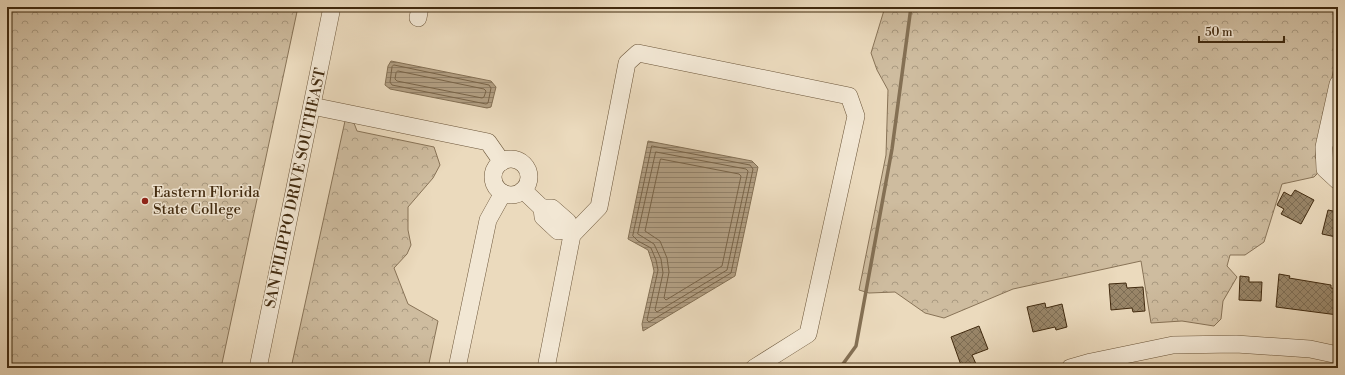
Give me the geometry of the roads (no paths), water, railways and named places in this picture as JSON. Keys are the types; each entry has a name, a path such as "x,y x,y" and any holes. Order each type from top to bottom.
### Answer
{"street":[{"name":"SAN FILIPPO DRIVE SOUTHEAST","path":"258,368 332,7"},
{"path":"546,368 570,233 599,207 627,63 638,53 850,96 856,116 808,334 754,368"},
{"path":"1338,84 1324,147 1325,169 1338,181"},
{"path":"312,106 488,142 502,162"},
{"path":"511,159 523,163 527,168 529,180 523,190 513,195 504,193 498,188 493,178 496,167 502,162 511,159"},
{"path":"523,190 542,208 543,217 558,231 570,233"},
{"path":"457,368 488,220 504,193"},
{"path":"1070,368 1091,362 1173,346 1236,344 1310,349 1338,355"}],"water":[{"path":"391,61 491,81 496,87 491,107 487,108 390,89 385,85 388,66"},
{"path":"648,141 752,161 758,167 735,276 643,331 642,324 654,271 648,250 628,239"}],"waterway":[{"path":"840,368 856,346 892,149 911,7"}],"place":[{"name":"Eastern Florida State College","path":"145,201"}]}
